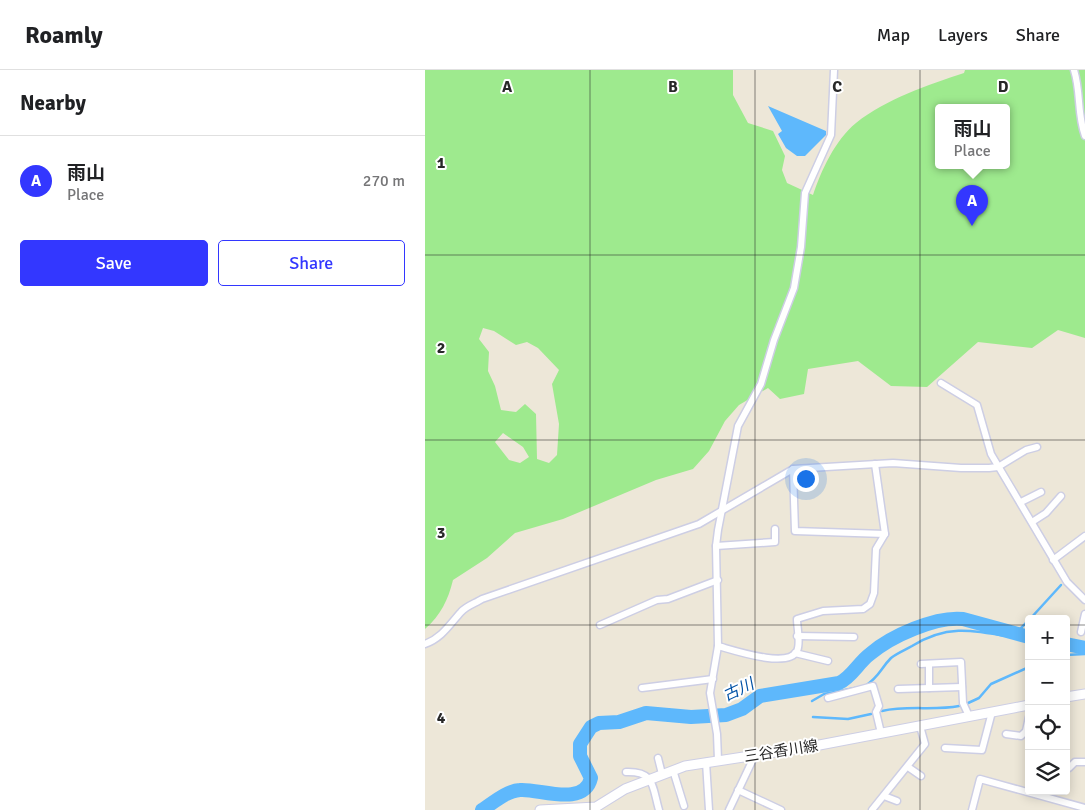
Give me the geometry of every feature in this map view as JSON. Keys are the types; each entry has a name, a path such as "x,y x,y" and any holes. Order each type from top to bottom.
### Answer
{"main road":[{"path":"1070,697 1085,694"},
{"name":"三谷香川線","path":"540,810 596,807 625,789 673,770 706,762 881,733 1025,706"}],"street":[{"path":"719,760 710,693 717,646 719,580 717,546 721,512 738,426 761,384 774,340 794,288 801,247 805,193 831,135 834,70"},
{"path":"1074,70 1078,84 1079,117 1085,136"},
{"path":"941,383 977,405 991,454 998,467 1021,502 1067,582 1085,600"},
{"path":"425,644 434,641 456,620 462,611 482,599 655,540 721,512 793,469 875,464 961,468 998,467 1026,450 1037,447"},
{"path":"795,653 798,649 797,619 829,610 863,609 870,604 874,593 876,549 885,534 875,464"},
{"path":"793,469 795,530 885,534"},
{"path":"1021,502 1041,492"},
{"path":"1032,522 1046,513 1061,496"},
{"path":"717,546 775,542 775,529"},
{"path":"1053,560 1085,536"},
{"path":"600,625 657,600 668,599 719,580"},
{"path":"1081,632 1085,614"},
{"path":"797,636 854,637"},
{"path":"717,646 770,659 783,658 795,653 828,661"},
{"path":"921,664 961,662 963,703 969,716"},
{"path":"929,664 929,688"},
{"path":"642,688 713,679"},
{"path":"828,698 873,686 879,706 876,712 881,733"},
{"path":"899,689 962,687"},
{"path":"945,748 982,750 992,712"},
{"path":"872,810 925,744 920,726"},
{"path":"1006,734 1021,736 1025,733"},
{"path":"729,810 755,755"},
{"path":"658,758 662,774"},
{"path":"706,762 709,810"},
{"path":"1070,767 1075,762 1085,762"},
{"path":"907,767 921,776"},
{"path":"673,770 684,806"},
{"path":"626,772 644,773 650,779 659,810"},
{"path":"972,810 980,779 1084,807"},
{"path":"738,790 781,810"},
{"path":"884,796 897,801"}],"green space":[{"path":"425,70 733,70 733,95 748,123 773,131 785,156 782,170 787,183 813,195 820,176 835,147 848,130 868,114 894,100 964,73 965,70 1085,70 1085,338 1058,330 1032,348 978,342 927,387 891,386 858,361 808,369 804,394 780,399 768,388 739,405 725,421 709,451 693,469 656,480 563,519 515,533 487,558 453,580 443,607 425,629","holes":["483,328 494,331 516,345 527,342 538,348 559,370 552,384 559,424 557,455 549,463 537,459 536,414 525,404 516,412 501,410 495,386 488,371 489,352 479,339","503,433 523,447 529,457 520,463 509,460 495,442"]}],"water":[{"path":"768,106 826,131 826,135 805,156 797,156 786,148 778,134 782,131"}],"waterway":[{"path":"1034,615 1061,585"},
{"name":"古川","path":"482,810 515,791 528,790 570,794 579,792 587,787 591,778 580,756 580,744 591,727 599,723 619,722 646,713 691,717 726,715 742,709 760,696 839,683 848,677 862,661 879,647 902,634 940,621 963,619 1025,636"},
{"path":"865,686 877,676 891,658 937,634 972,631 1012,637 1025,624"},
{"name":"古川","path":"1070,645 1085,648"},
{"path":"1070,655 1085,654"},
{"path":"966,704 979,698 991,684 1025,669"},
{"path":"812,701 824,694 855,688"},
{"path":"882,711 901,708 959,706"},
{"path":"813,717 848,719 871,714"}],"place":[{"name":"雨山","path":"972,226"}]}
